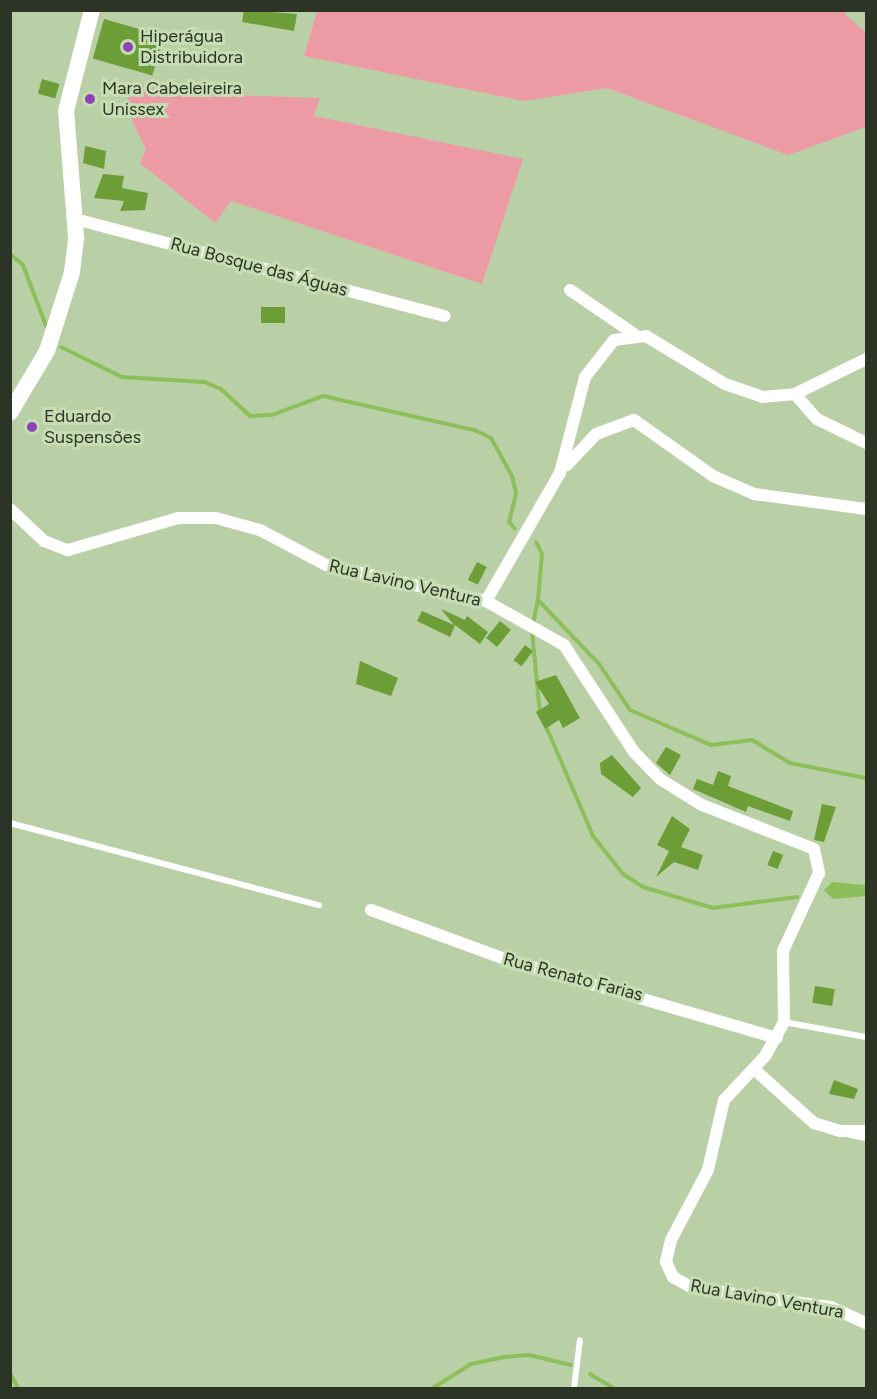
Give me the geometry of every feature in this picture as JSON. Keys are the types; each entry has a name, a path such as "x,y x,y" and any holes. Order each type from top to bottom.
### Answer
{"main road":[{"path":"10,413 38,370 63,307 75,255 75,219 66,111 92,10"}],"street":[{"name":"Rua Bosque das Águas","path":"75,219 444,316"},
{"path":"570,290 634,334 654,340 748,394 795,394 867,359"},
{"path":"560,473 594,359 614,340 634,334"},
{"path":"795,394 817,419 867,442"},
{"path":"486,601 560,473 590,438 619,422 634,420 713,476 754,494 867,509"},
{"name":"Rua Lavino Ventura","path":"10,509 44,542 68,550 178,518 222,519 260,530 316,562 486,601 564,645 634,752 660,779 693,800 800,840 817,852 817,879 783,951 784,1022 777,1038 754,1069 723,1104 708,1170 669,1245 669,1270 693,1288 831,1307 867,1323"},
{"name":"Rua Renato Farias","path":"371,910 505,959 777,1038"},
{"path":"754,1069 808,1119 835,1130 867,1131"}],"lane":[{"path":"10,823 320,905"},
{"path":"784,1022 867,1037"},
{"path":"835,1130 867,1138"},
{"path":"574,1389 580,1340"}],"shaded area":[{"path":"317,11 842,11 866,33 866,127 788,155 607,88 524,101 304,56"},
{"path":"130,81 173,93 320,98 314,116 523,159 482,284 231,201 215,223 140,163 146,149 127,110"},
{"path":"832,882 866,885 866,896 833,899 824,890"}],"building":[{"path":"244,10 297,14 294,31 242,22"},
{"name":"Hiperágua Distribuidora","path":"104,19 164,36 152,76 93,58"},
{"path":"42,79 59,84 55,98 38,93"},
{"path":"85,146 106,151 104,169 83,163"},
{"path":"103,174 124,176 122,188 148,193 145,210 120,211 124,201 94,198"},
{"path":"261,307 285,307 285,323 261,323"},
{"path":"477,562 487,567 478,585 468,580"},
{"path":"441,609 465,620 467,616 488,632 480,644 455,625 450,637 417,621 422,611 454,625"},
{"path":"500,621 511,630 497,647 486,638"},
{"path":"525,645 533,651 522,666 514,660"},
{"path":"360,661 398,678 391,696 356,684"},
{"path":"556,675 580,718 563,728 559,720 545,729 536,712 549,704 535,682"},
{"path":"666,747 681,755 670,775 656,763"},
{"path":"612,755 641,788 633,797 601,774 600,763"},
{"path":"718,771 731,776 728,786 793,811 790,821 748,806 746,812 693,789 697,779 713,785"},
{"path":"822,804 836,807 824,842 814,840"},
{"path":"672,816 690,829 681,847 703,855 698,870 674,862 656,877 669,851 657,845"},
{"path":"773,851 783,855 778,869 767,865"},
{"path":"815,986 835,989 832,1006 812,1003"},
{"path":"834,1080 858,1089 854,1099 829,1094"}],"waterway":[{"path":"10,254 23,265 46,326"},
{"path":"61,347 122,377 204,382 221,389 250,416 272,415 323,396 474,430 491,438 512,476 516,494 509,522 515,529"},
{"path":"536,542 542,554 538,600 599,664 630,710 711,745 752,740 790,763 866,778"},
{"path":"534,620 538,600"},
{"path":"532,631 540,714"},
{"path":"545,724 593,836 623,874 643,887 713,908 797,897"},
{"path":"433,1388 471,1364 505,1357 529,1355 571,1365"},
{"path":"10,1373 18,1388"},
{"path":"590,1374 613,1388"}],"place":[{"name":"Hiperágua Distribuidora","path":"128,47"},
{"name":"Mara Cabeleireira Unissex","path":"90,99"},
{"name":"Eduardo Suspensões","path":"32,427"}]}
